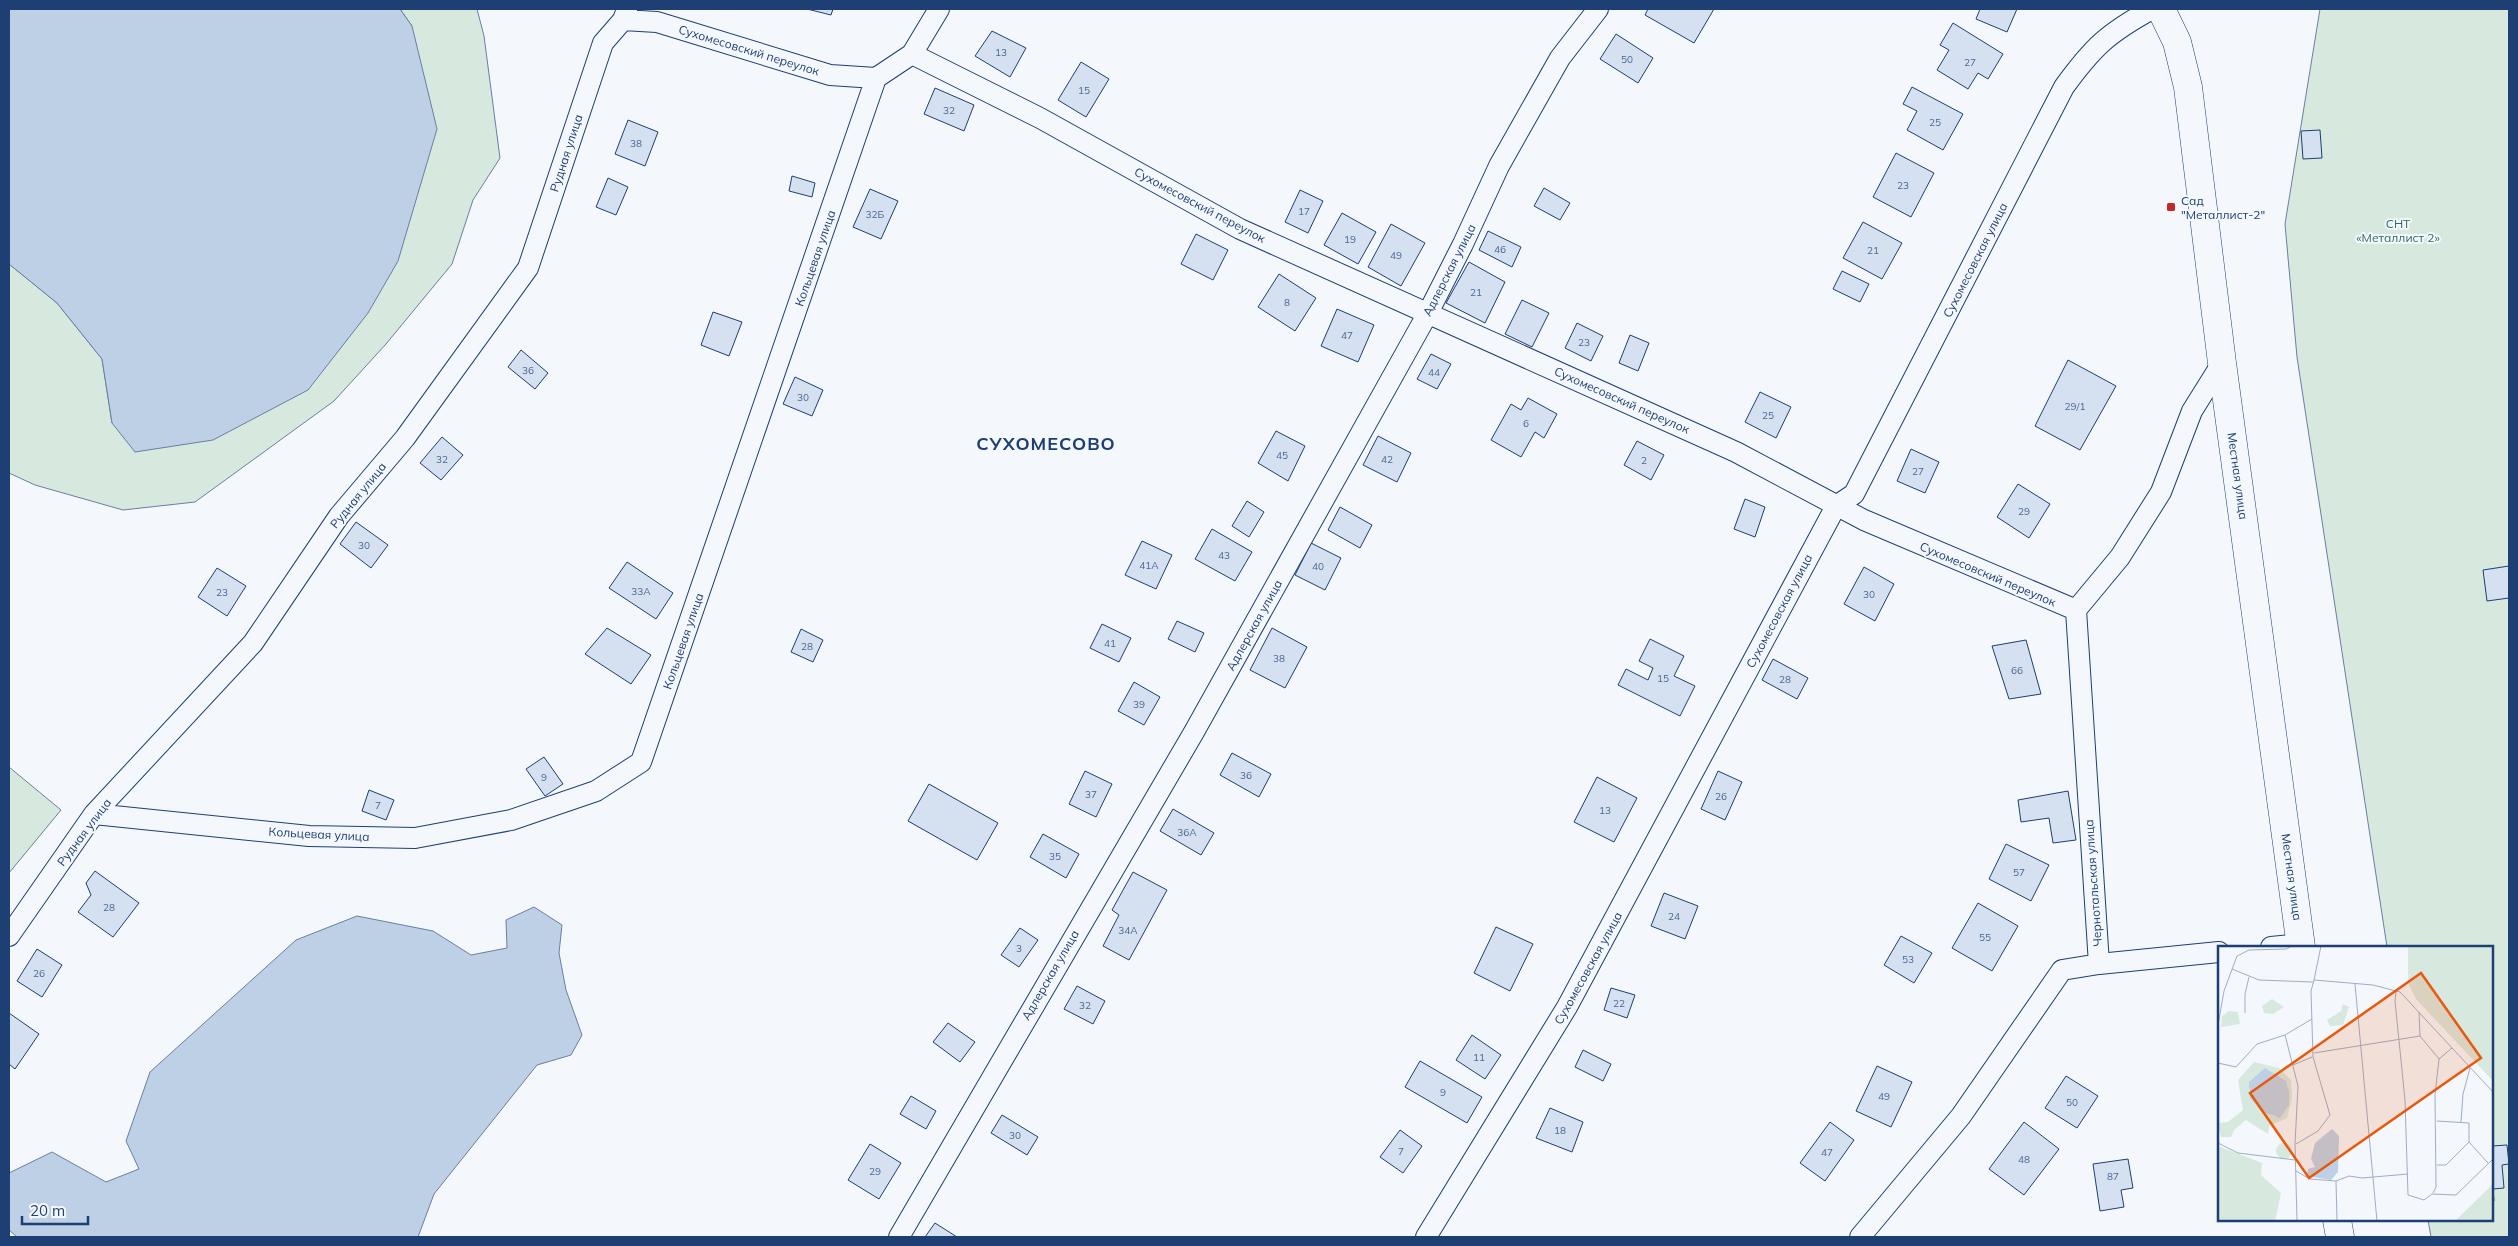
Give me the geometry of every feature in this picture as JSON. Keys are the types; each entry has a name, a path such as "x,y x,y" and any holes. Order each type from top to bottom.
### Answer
{"main road":[{"name":"Местная улица","path":"2161,9 2177,42 2188,87 2222,363 2301,946"},
{"path":"2337,1221 2340,1237"}],"street":[{"path":"876,78 912,54 939,9"},
{"name":"Адлерская улица","path":"899,1237 1194,732 1428,313 1463,244 1498,166 1560,58 1598,9"},
{"name":"Сухомесовская улица","path":"1426,1237 1567,1007 1836,506 1854,494 2064,87 2089,53 2118,27 2152,9"},
{"name":"Сухомесовский переулок","path":"625,15 657,22 830,75 876,78"},
{"name":"Рудная улица","path":"9,936 94,814 252,643 339,516 405,438 528,268 602,43 625,15"},
{"name":"Сухомесовский переулок","path":"912,54 1040,118 1240,229 1736,452 1836,506 1938,554 2076,610"},
{"name":"Кольцевая улица","path":"94,814 309,836 414,838 511,820 596,790 642,762 876,78"},
{"path":"2076,610 2120,557 2161,492 2192,411 2222,363"},
{"name":"Чернотальская улица","path":"1860,1237 1961,1116 2062,970 2099,964 2076,610"},
{"path":"2099,964 2218,952"}],"green space":[{"path":"400,9 477,9 484,36 500,158 473,200 452,264 386,344 334,401 195,502 123,510 35,485 9,473 9,264 57,303 102,359 112,423 412,26"},
{"name":"СНТ «Металлист 2»","path":"2320,9 2509,9 2509,1237 2431,1237 2428,1221 2493,1221 2493,946 2387,946 2297,357 2285,224"},
{"path":"9,767 61,810 9,873"}],"water":[{"path":"9,9 400,9 412,26 437,129 398,261 368,313 308,390 213,440 135,452 112,423 102,359 57,303 9,264"},
{"path":"534,907 562,925 559,953 566,990 582,1035 571,1055 537,1065 434,1194 418,1237 17,1237 9,1230 9,1173 52,1152 106,1182 139,1169 126,1141 150,1072 296,940 357,916 433,931 471,955 507,948 506,920"}],"building":[{"path":"807,9 833,9 831,15"},
{"path":"1648,9 1714,9 1694,43 1645,15"},
{"path":"1980,9 2017,9 2007,32 1976,19"},
{"path":"1953,23 2003,54 1988,79 1978,73 1968,89 1937,70 1949,50 1940,45"},
{"path":"992,31 1026,48 1010,77 975,56"},
{"path":"1616,34 1653,58 1638,83 1600,59"},
{"path":"1081,62 1109,79 1086,117 1058,100"},
{"path":"1912,87 1963,114 1943,150 1907,130 1917,111 1903,104"},
{"path":"935,88 974,105 964,131 924,114"},
{"path":"628,120 658,132 645,166 615,154"},
{"path":"2320,130 2322,158 2303,159 2301,131"},
{"path":"1896,153 1934,173 1911,217 1873,197"},
{"path":"792,176 815,183 812,197 789,191"},
{"path":"608,178 628,187 616,215 596,207"},
{"path":"1544,188 1570,203 1560,220 1534,206"},
{"path":"870,189 898,201 881,239 853,227"},
{"path":"1300,190 1323,201 1308,233 1285,222"},
{"path":"1342,213 1376,232 1358,264 1324,245"},
{"path":"1863,222 1902,243 1882,279 1843,258"},
{"path":"1391,224 1425,243 1401,286 1368,267"},
{"path":"1488,231 1521,247 1512,267 1479,250"},
{"path":"1196,234 1228,250 1213,280 1181,264"},
{"path":"1469,262 1505,282 1485,323 1446,303"},
{"path":"1842,271 1869,284 1860,302 1833,289"},
{"path":"1279,274 1316,298 1295,331 1258,307"},
{"path":"1522,300 1549,313 1532,347 1505,334"},
{"path":"1337,309 1374,325 1358,362 1321,346"},
{"path":"713,312 742,322 729,356 701,345"},
{"path":"1577,323 1603,336 1591,361 1565,348"},
{"path":"1630,335 1649,343 1638,371 1619,363"},
{"path":"521,350 548,373 535,389 508,367"},
{"path":"1431,354 1451,364 1437,389 1417,379"},
{"path":"2068,360 2116,386 2080,450 2035,426"},
{"path":"795,377 823,390 812,416 783,404"},
{"path":"1760,392 1791,407 1776,438 1745,422"},
{"path":"1528,398 1557,414 1544,438 1535,432 1521,457 1491,440 1511,404 1521,410"},
{"path":"1276,431 1305,446 1288,481 1258,463"},
{"path":"1378,436 1411,453 1397,482 1363,465"},
{"path":"442,437 463,455 441,480 420,463"},
{"path":"1637,441 1664,455 1651,480 1624,465"},
{"path":"1911,449 1939,462 1925,493 1897,481"},
{"path":"2018,484 2050,504 2029,538 1997,517"},
{"path":"1745,499 1765,507 1755,537 1734,529"},
{"path":"1247,501 1264,512 1249,537 1232,526"},
{"path":"1340,507 1372,525 1360,548 1328,530"},
{"path":"356,522 388,545 371,568 340,544"},
{"path":"1212,529 1252,552 1235,581 1195,559"},
{"path":"1142,541 1172,555 1156,589 1125,575"},
{"path":"1311,543 1341,558 1325,590 1295,575"},
{"path":"627,562 673,593 656,619 609,588"},
{"path":"2509,566 2509,598 2487,601 2483,570"},
{"path":"1864,567 1894,584 1875,621 1844,604"},
{"path":"217,568 246,586 227,616 198,597"},
{"path":"1177,621 1204,633 1195,652 1168,639"},
{"path":"1102,624 1131,638 1119,662 1090,648"},
{"path":"607,628 651,655 631,684 585,654"},
{"path":"1272,628 1307,647 1285,688 1250,670"},
{"path":"801,629 823,640 813,662 791,652"},
{"path":"1650,639 1684,656 1674,676 1695,686 1680,716 1618,685 1626,669 1648,680 1653,668 1639,661"},
{"path":"2026,640 2041,694 2009,699 1992,646"},
{"path":"1773,659 1808,678 1797,699 1762,680"},
{"path":"1134,682 1160,697 1144,725 1118,711"},
{"path":"1232,753 1271,774 1259,797 1220,775"},
{"path":"544,757 563,784 545,796 526,769"},
{"path":"1085,771 1112,784 1096,817 1069,804"},
{"path":"1718,771 1742,782 1725,820 1701,809"},
{"path":"1597,777 1637,798 1614,842 1574,822"},
{"path":"929,784 998,823 977,860 908,821"},
{"path":"369,790 394,800 386,820 362,811"},
{"path":"2068,791 2076,840 2053,843 2049,818 2021,822 2018,800"},
{"path":"1173,809 1214,833 1201,855 1160,831"},
{"path":"1043,834 1079,854 1066,878 1030,857"},
{"path":"2006,844 2049,865 2031,901 1989,879"},
{"path":"95,871 139,903 113,937 78,912 91,895 86,883"},
{"path":"1133,872 1167,890 1129,960 1103,946 1119,915 1112,910"},
{"path":"1664,893 1698,906 1685,939 1651,926"},
{"path":"1978,903 2018,926 1992,971 1952,948"},
{"path":"1496,927 1533,944 1510,991 1474,973"},
{"path":"1020,928 1038,940 1019,967 1001,955"},
{"path":"1901,936 1932,953 1914,983 1884,965"},
{"path":"37,949 62,965 42,997 17,981"},
{"path":"1077,986 1105,1001 1093,1024 1064,1009"},
{"path":"1611,988 1635,995 1627,1018 1604,1010"},
{"path":"9,1013 39,1034 15,1069 9,1064"},
{"path":"948,1023 975,1042 960,1062 933,1042"},
{"path":"1472,1035 1501,1055 1485,1079 1456,1060"},
{"path":"1583,1050 1611,1064 1603,1081 1575,1067"},
{"path":"1420,1061 1482,1097 1467,1123 1405,1087"},
{"path":"1877,1066 1912,1082 1891,1127 1856,1111"},
{"path":"2066,1076 2098,1096 2077,1128 2045,1108"},
{"path":"911,1096 936,1111 926,1129 900,1114"},
{"path":"1550,1108 1583,1122 1572,1152 1536,1138"},
{"path":"1002,1115 1038,1137 1027,1155 991,1133"},
{"path":"1830,1122 1854,1140 1825,1181 1800,1163"},
{"path":"2024,1122 2059,1149 2024,1195 1989,1169"},
{"path":"1400,1130 1422,1146 1403,1173 1380,1157"},
{"path":"870,1144 901,1163 879,1199 848,1180"},
{"path":"2507,1145 2509,1164 2502,1165 2504,1188 2493,1189 2493,1146"},
{"path":"2128,1159 2133,1188 2121,1190 2124,1207 2100,1211 2093,1164"},
{"path":"935,1223 957,1237 925,1237"}],"place":[{"name":"Сад \"Металлист-2\"","path":"2171,207"}],"district":[{"name":"СУХОМЕСОВО","path":"1046,443"}]}
